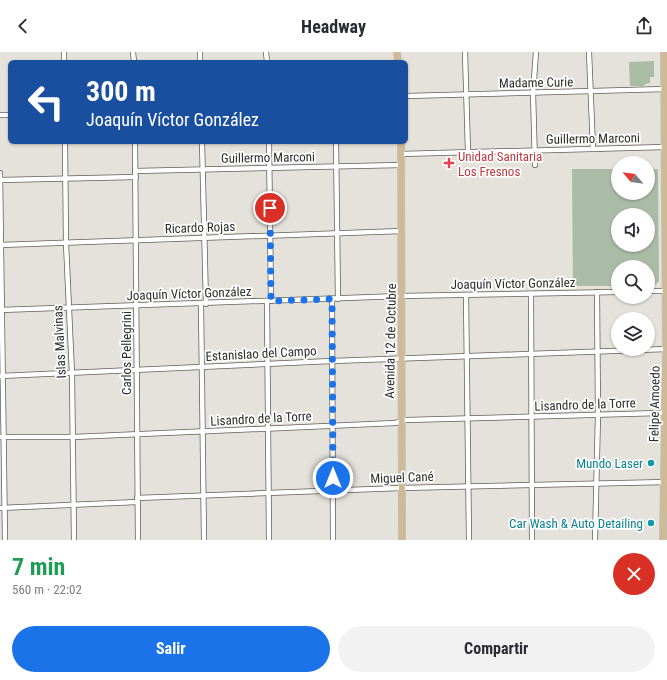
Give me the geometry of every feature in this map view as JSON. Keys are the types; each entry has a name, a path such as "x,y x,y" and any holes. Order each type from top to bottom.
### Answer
{"main road":[{"name":"Felipe Amoedo","path":"663,540 666,482 666,89 664,52"},
{"name":"Avenida 12 de Octubre","path":"401,144 402,231 400,422 402,540"}],"street":[{"path":"465,52 468,152"},
{"path":"535,165 533,93 536,52"},
{"path":"589,52 593,148"},
{"name":"Madame Curie","path":"408,96 666,89"},
{"name":"Islas Malvinas","path":"65,144 66,242 72,374 74,540"},
{"name":"Carlos Pellegrini","path":"135,144 138,540"},
{"path":"202,144 204,238 202,367 204,540"},
{"path":"269,144 271,235 266,364 269,540"},
{"path":"336,144 338,299"},
{"name":"Guillermo Marconi","path":"401,154 593,148 665,149"},
{"name":"Guillermo Marconi","path":"136,171 402,165"},
{"path":"0,173 2,508 5,540"},
{"path":"0,180 136,176"},
{"name":"Ricardo Rojas","path":"1,245 402,231"},
{"path":"655,291 666,291"},
{"path":"595,540 598,415 597,292"},
{"name":"Joaquín Víctor González","path":"1,310 401,296 611,292"},
{"path":"531,294 532,540"},
{"path":"466,295 466,418 469,540"},
{"path":"332,299 334,540"},
{"name":"Estanislao del Campo","path":"1,376 72,374 400,358 666,349"},
{"name":"Lisandro de la Torre","path":"2,438 203,432 333,426 400,422 406,420 598,415 666,411"},
{"name":"Miguel Cané","path":"2,508 74,505 137,500 401,488 666,482"}],"green space":[{"path":"654,61 654,77 650,77 650,83 645,84 644,86 630,86 629,62"},
{"path":"572,169 611,169 611,200 655,200 655,169 658,169 659,281 655,285 655,260 611,260 611,286 573,286"}],"place":[{"name":"Unidad Sanitaria Los Fresnos","path":"449,163"},
{"name":"Mundo Laser","path":"651,463"},
{"name":"Car Wash & Auto Detailing","path":"651,523"}],"route":[{"path":"270,208 271,301 332,299 333,478"}]}
